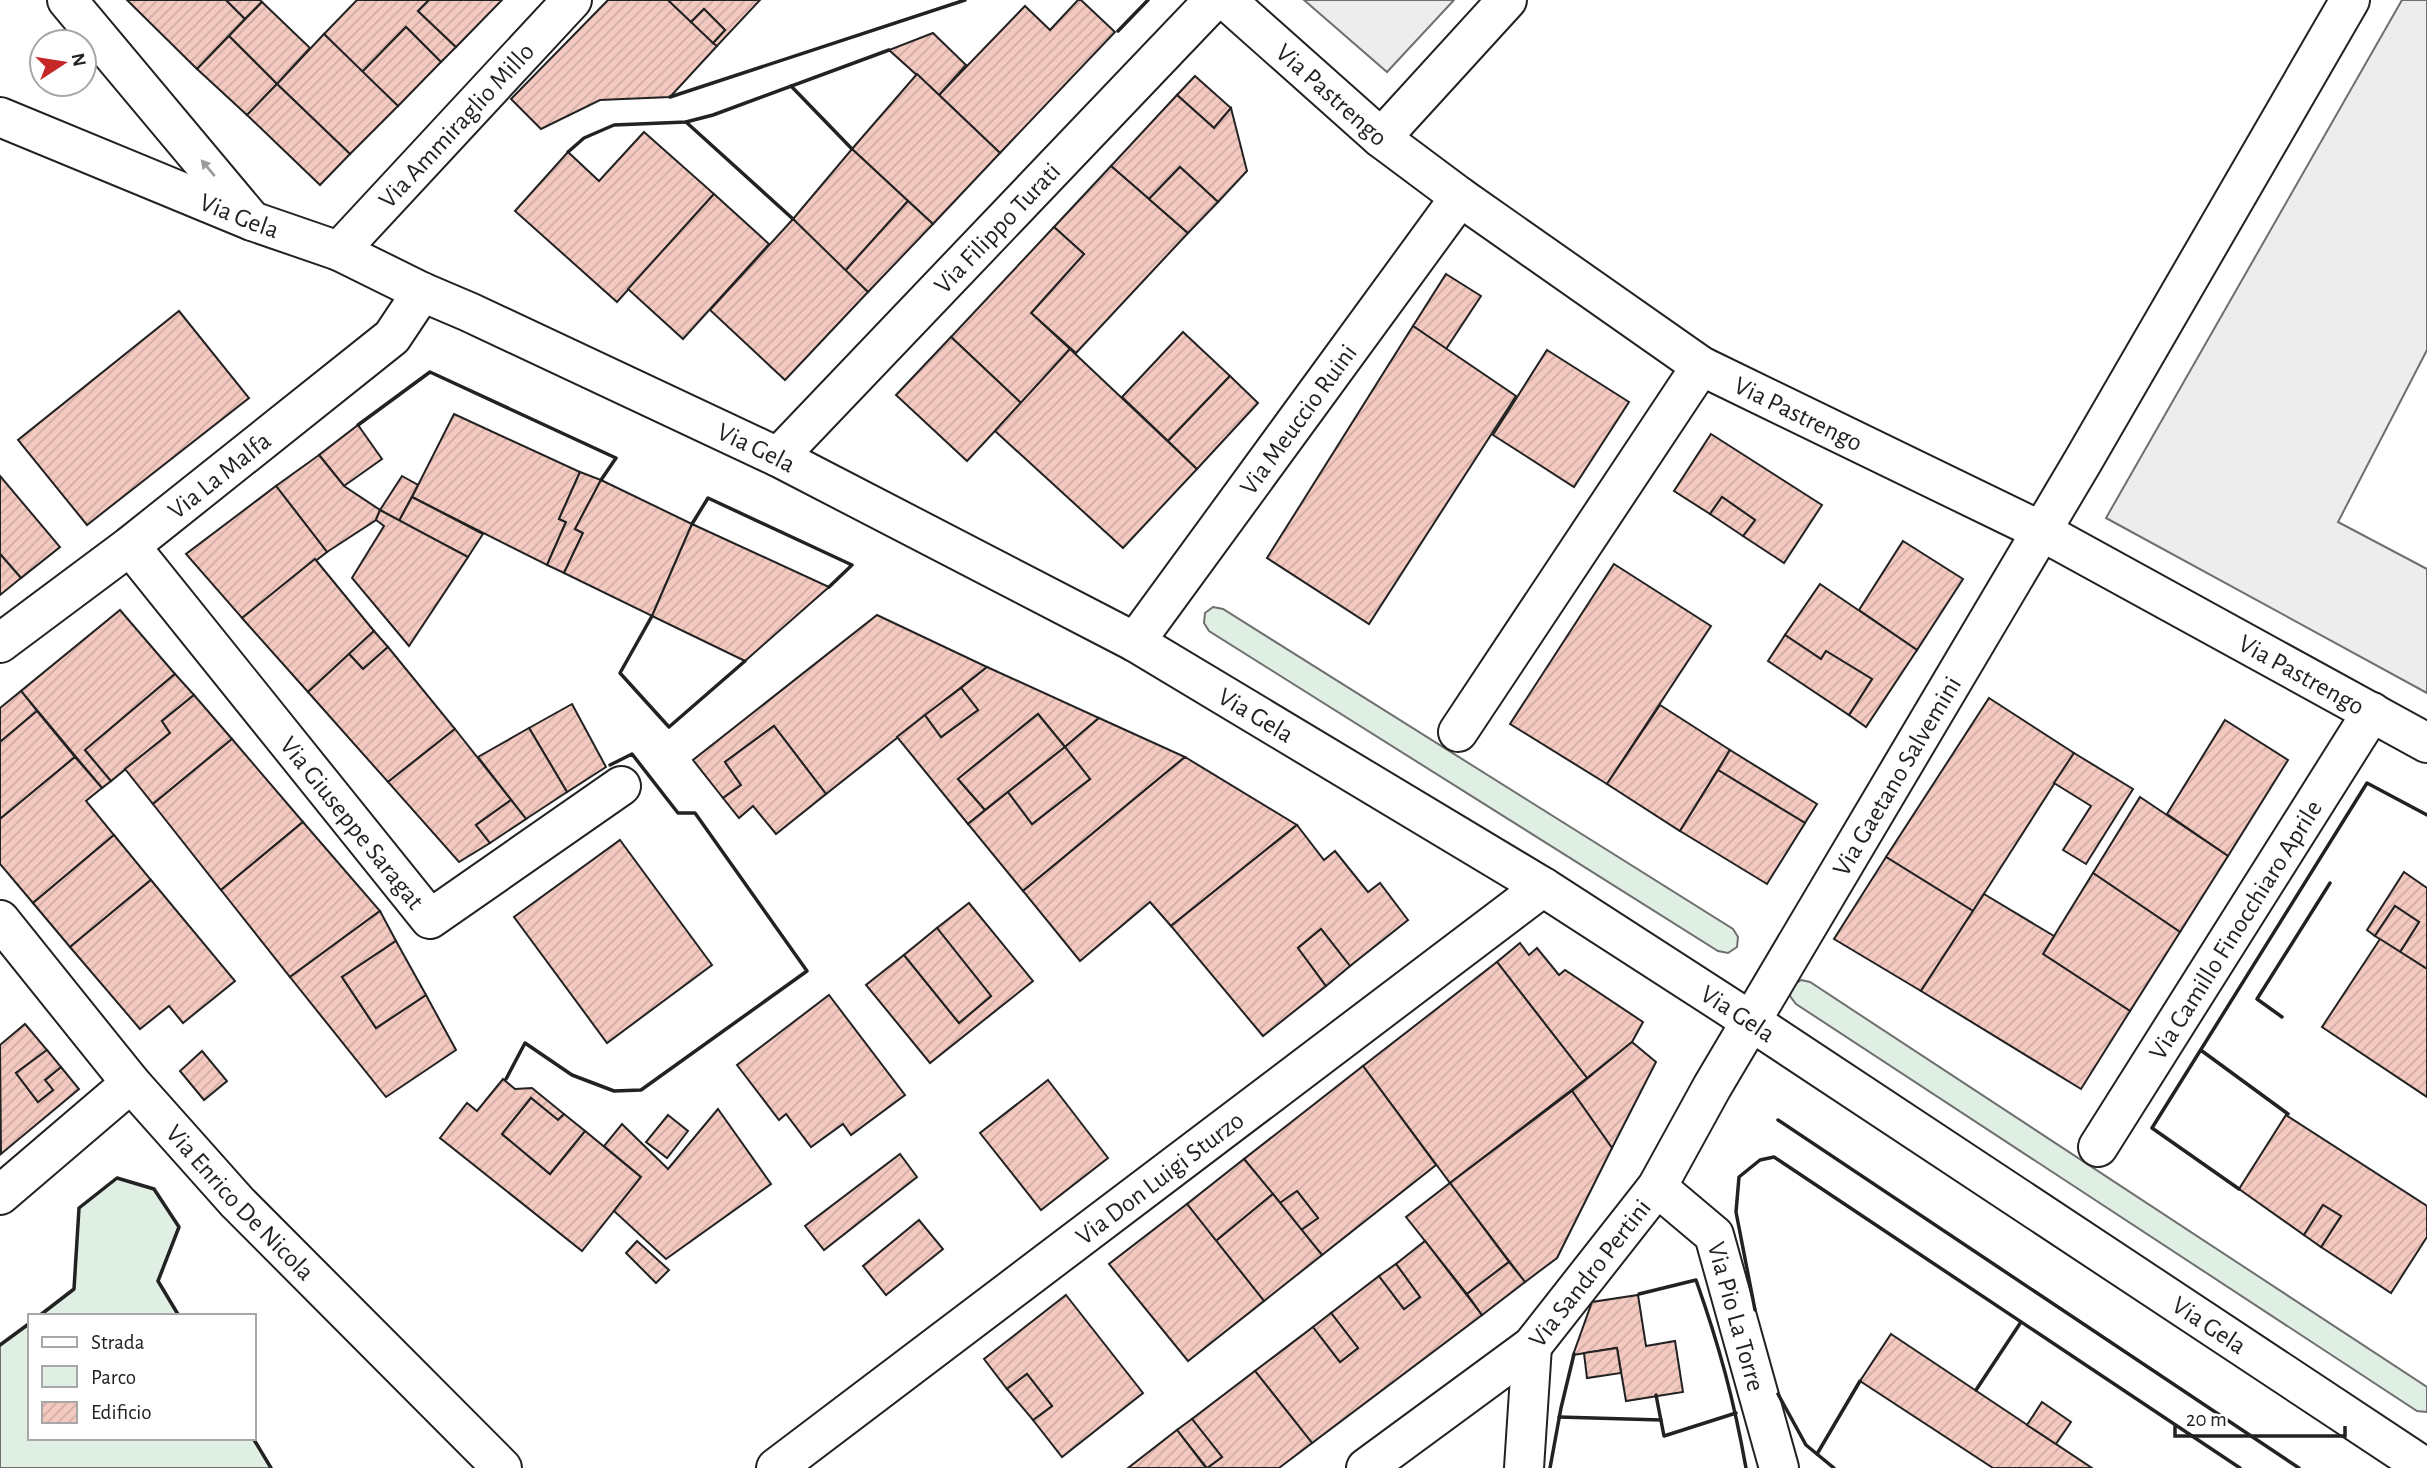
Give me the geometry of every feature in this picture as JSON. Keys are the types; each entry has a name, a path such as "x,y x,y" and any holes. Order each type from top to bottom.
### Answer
{"street":[{"name":"Via Ammiraglio Millo","path":"339,251 572,0"},
{"name":"Via Filippo Turati","path":"779,457 1214,0"},
{"name":"Via Pastrengo","path":"1226,0 1381,138 1460,197 1701,366 2041,531 2427,743"},
{"path":"1381,138 1507,0"},
{"name":"Via Gaetano Salvemini","path":"1752,1022 2350,0"},
{"path":"70,1 252,221"},
{"name":"Via Gela","path":"0,117 252,221 339,251 779,457 1135,642 1543,887 1752,1022 2426,1468"},
{"name":"Via Meuccio Ruini","path":"1135,642 1460,197"},
{"name":"Via La Malfa","path":"0,643 130,546 392,337 422,292"},
{"path":"1458,732 1701,366"},
{"name":"Via Giuseppe Saragat","path":"130,546 430,919 621,786"},
{"name":"Via Camillo Finocchiaro Aprile","path":"2098,1147 2372,712"},
{"name":"Via Don Luigi Sturzo","path":"776,1468 1543,887"},
{"name":"Via Enrico De Nicola","path":"0,920 131,1083 236,1202 502,1468"},
{"name":"Via Sandro Pertini","path":"1366,1468 1532,1346 1657,1187 1712,1087 1752,1022"},
{"path":"0,1195 131,1083"},
{"name":"Via Pio La Torre","path":"1657,1187 1714,1235 1781,1467"},
{"path":"1524,1468 1532,1346"}],"green space":[{"path":"1213,607 1223,609 1733,929 1738,937 1737,947 1728,953 1718,951 1209,631 1204,623 1205,613"},
{"path":"1801,980 1810,982 2427,1387 2427,1412 2417,1411 1796,1004 1790,996 1792,986"},
{"path":"117,1178 154,1189 179,1227 158,1281 178,1314 42,1314 74,1289 79,1208"},
{"path":"28,1324 28,1440 254,1440 271,1468 0,1468 0,1345"}],"shaded area":[{"path":"1304,0 1454,0 1387,72"},
{"path":"2402,0 2427,0 2427,350 2338,522 2427,569 2427,693 2106,518"}],"building":[{"path":"127,0 226,0 245,19 197,69"},
{"path":"226,0 260,0 262,2 245,19"},
{"path":"357,0 429,0 418,11 456,47 441,62 406,27 362,72 324,34"},
{"path":"429,0 502,0 456,47 418,11"},
{"path":"608,0 668,0 717,46 670,97 600,100 541,129 511,99"},
{"path":"668,0 760,0 717,46 713,43 725,30 704,9 691,22"},
{"path":"1078,0 1115,32 1000,153 939,95 1025,6 1050,30"},
{"path":"262,2 310,48 277,84 229,36"},
{"path":"704,9 725,30 713,43 691,22"},
{"path":"406,27 441,62 398,106 362,72"},
{"path":"933,33 966,65 939,95 889,50"},
{"path":"324,34 398,106 350,154 277,84"},
{"path":"229,36 277,84 247,115 197,69"},
{"path":"917,74 1000,153 933,224 852,149"},
{"path":"1195,76 1231,108 1214,128 1177,95"},
{"path":"277,84 350,154 320,185 247,115"},
{"path":"1177,95 1214,128 1231,108 1247,171 1218,202 1180,167 1149,199 1111,166"},
{"path":"644,132 714,194 617,302 515,211 568,152 599,181"},
{"path":"852,149 908,201 845,271 793,219"},
{"path":"1111,166 1188,233 1076,353 1031,313 1084,254 1054,227"},
{"path":"1180,167 1218,202 1188,233 1149,199"},
{"path":"714,194 769,244 683,339 628,289"},
{"path":"908,201 933,224 868,292 845,271"},
{"path":"793,219 868,292 785,380 710,310"},
{"path":"1054,227 1084,254 1031,313 1070,349 1021,403 951,337"},
{"path":"1446,274 1481,296 1446,349 1413,326"},
{"path":"179,311 249,398 87,525 18,440"},
{"path":"1413,326 1516,396 1369,624 1267,558"},
{"path":"1183,332 1230,376 1168,441 1122,397"},
{"path":"951,337 1021,403 967,461 896,395"},
{"path":"1070,349 1197,469 1123,548 995,431"},
{"path":"1547,350 1629,402 1574,487 1493,435"},
{"path":"1230,376 1258,403 1197,469 1168,441"},
{"path":"454,414 580,472 559,519 566,522 547,565 412,497"},
{"path":"358,425 382,459 344,486 319,455"},
{"path":"1711,434 1822,505 1784,563 1743,536 1755,520 1722,497 1710,514 1674,491"},
{"path":"319,455 344,486 380,510 376,520 327,552 276,486"},
{"path":"580,472 601,480 575,529 583,533 564,573 547,565 566,522 559,519"},
{"path":"0,476 60,547 21,578 0,554"},
{"path":"402,476 418,485 399,521 380,510"},
{"path":"601,480 692,524 652,616 564,573 583,533 575,529"},
{"path":"276,486 327,552 242,618 186,554"},
{"path":"412,497 483,534 468,557 399,521"},
{"path":"1722,497 1755,520 1743,536 1710,514"},
{"path":"380,510 468,557 409,646 352,578 384,526 376,520"},
{"path":"692,524 829,587 745,661 652,616"},
{"path":"1903,541 1963,579 1917,650 1859,610"},
{"path":"0,554 21,578 0,595"},
{"path":"315,559 374,631 308,692 242,618"},
{"path":"1614,564 1711,626 1607,784 1510,724"},
{"path":"1820,584 1917,650 1866,727 1849,715 1872,679 1826,651 1821,659 1785,635"},
{"path":"120,610 175,674 85,750 111,781 102,788 21,691"},
{"path":"877,615 987,667 826,794 774,726 725,762 741,785 723,798 693,760"},
{"path":"374,631 388,647 363,669 349,654"},
{"path":"1785,635 1821,659 1826,651 1872,679 1849,715 1768,661"},
{"path":"388,647 455,729 388,782 308,692 349,654 363,669"},
{"path":"987,667 1099,718 1065,747 1038,714 958,779 985,810 968,824 897,737 925,715 941,737 978,710 961,688"},
{"path":"175,674 194,695 162,721 170,733 111,781 85,750"},
{"path":"961,688 978,710 941,737 925,715"},
{"path":"21,691 37,711 0,742 0,708"},
{"path":"194,695 232,739 153,804 125,769 170,733 162,721"},
{"path":"1989,698 2074,753 1973,911 1886,857"},
{"path":"572,704 606,767 567,792 529,728"},
{"path":"1660,705 1730,750 1680,831 1607,784"},
{"path":"37,711 75,757 0,819 0,742"},
{"path":"1038,714 1065,747 985,810 958,779"},
{"path":"1099,718 1185,757 1023,891 968,824 1008,792 1032,824 1090,779 1065,747"},
{"path":"2225,720 2288,760 2228,856 2167,814"},
{"path":"774,726 826,794 776,834 753,806 739,818 723,798 741,785 725,762"},
{"path":"529,728 567,792 526,819 478,757"},
{"path":"455,729 511,800 476,825 490,843 459,862 388,782"},
{"path":"232,739 303,822 221,890 153,804"},
{"path":"1065,747 1090,779 1032,824 1008,792"},
{"path":"1730,750 1817,804 1805,823 1718,770"},
{"path":"2074,753 2133,789 2086,864 2063,850 2091,806 2054,783"},
{"path":"75,757 102,788 86,801 114,835 33,903 0,864 0,819"},
{"path":"1185,757 1297,825 1171,926 1150,902 1080,961 1023,891"},
{"path":"1718,770 1805,823 1767,884 1680,831"},
{"path":"2140,797 2228,856 2180,932 2093,873"},
{"path":"511,800 526,819 490,843 476,825"},
{"path":"303,822 380,911 290,977 221,890"},
{"path":"1297,825 1324,860 1335,851 1368,892 1380,883 1408,920 1350,966 1321,929 1298,948 1326,986 1263,1036 1171,926"},
{"path":"114,835 151,880 70,947 33,903"},
{"path":"620,840 712,965 607,1043 514,917"},
{"path":"1886,857 1973,911 1921,991 1834,939"},
{"path":"2404,872 2427,888 2427,969 2400,952 2419,922 2395,906 2375,936 2367,930"},
{"path":"2093,873 2180,932 2130,1011 2043,954"},
{"path":"151,880 235,981 183,1023 169,1006 140,1029 70,947"},
{"path":"1984,894 2054,936 2043,954 2130,1011 2081,1089 1921,991"},
{"path":"969,903 1033,981 930,1063 866,985 904,955 959,1023 991,996 937,928"},
{"path":"2395,906 2419,922 2400,952 2375,936"},
{"path":"380,911 396,941 342,977 376,1028 426,995 456,1050 386,1097 290,977"},
{"path":"937,928 991,996 959,1023 904,955"},
{"path":"1321,929 1350,966 1326,986 1298,948"},
{"path":"2380,939 2427,969 2427,1097 2322,1027"},
{"path":"396,941 426,995 376,1028 342,977"},
{"path":"1520,943 1529,955 1537,948 1559,975 1565,970 1643,1022 1632,1042 1587,1078 1497,962"},
{"path":"1497,962 1587,1078 1450,1183 1363,1066"},
{"path":"829,995 905,1095 851,1135 843,1124 811,1147 786,1114 779,1120 737,1065"},
{"path":"25,1024 47,1050 16,1073 38,1102 53,1090 45,1080 61,1067 79,1089 1,1154 0,1045"},
{"path":"1632,1042 1656,1062 1612,1148 1572,1091"},
{"path":"47,1050 61,1067 45,1080 53,1090 38,1102 16,1073"},
{"path":"202,1051 227,1081 204,1100 180,1071"},
{"path":"1363,1066 1436,1165 1322,1255 1301,1230 1318,1218 1297,1191 1280,1203 1244,1159"},
{"path":"503,1079 515,1089 532,1088 564,1114 558,1120 531,1098 502,1134 550,1174 585,1131 641,1177 582,1251 440,1138 467,1103 477,1111"},
{"path":"1048,1080 1108,1158 1041,1210 980,1133"},
{"path":"1572,1091 1612,1148 1557,1258 1525,1282 1450,1183"},
{"path":"531,1098 558,1120 564,1114 585,1131 550,1174 502,1134"},
{"path":"718,1109 771,1184 666,1259 614,1211 641,1177 604,1146 622,1124 668,1169"},
{"path":"668,1115 688,1131 667,1158 646,1142"},
{"path":"2286,1115 2427,1206 2427,1237 2391,1293 2321,1247 2341,1216 2323,1205 2304,1235 2239,1189"},
{"path":"900,1154 917,1177 824,1250 805,1226"},
{"path":"1244,1159 1273,1194 1216,1241 1187,1204"},
{"path":"1450,1183 1509,1262 1467,1294 1406,1217"},
{"path":"1297,1191 1318,1218 1301,1230 1280,1203"},
{"path":"1273,1194 1322,1255 1264,1301 1216,1241"},
{"path":"1187,1204 1264,1301 1188,1361 1109,1264"},
{"path":"2323,1205 2341,1216 2321,1247 2304,1235"},
{"path":"919,1220 943,1249 886,1295 863,1266"},
{"path":"637,1241 669,1270 656,1283 626,1253"},
{"path":"1425,1241 1482,1315 1312,1443 1255,1371 1313,1327 1340,1362 1358,1348 1331,1313 1379,1276 1404,1309 1420,1297 1396,1264"},
{"path":"1509,1262 1525,1282 1482,1315 1467,1294"},
{"path":"1396,1264 1420,1297 1404,1309 1379,1276"},
{"path":"1066,1295 1143,1393 1062,1457 1033,1420 1052,1406 1027,1374 1007,1389 984,1359"},
{"path":"1638,1295 1646,1346 1675,1341 1683,1392 1626,1401 1617,1348 1573,1355 1592,1302"},
{"path":"1331,1313 1358,1348 1340,1362 1313,1327"},
{"path":"1891,1334 2092,1468 1993,1468 1860,1381"},
{"path":"1617,1348 1621,1373 1587,1378 1584,1353"},
{"path":"1255,1371 1312,1443 1279,1468 1207,1468 1222,1457 1192,1419"},
{"path":"1027,1374 1052,1406 1033,1420 1007,1389"},
{"path":"2042,1402 2071,1422 2056,1444 2027,1425"},
{"path":"1192,1419 1222,1457 1207,1468 1177,1430"},
{"path":"1177,1430 1206,1468 1128,1468"}],"wall":[{"path":"670,97 965,0"},
{"path":"1118,31 1148,0"},
{"path":"568,152 584,138 614,125 686,122 713,115 889,50"},
{"path":"791,86 852,149"},
{"path":"686,122 793,219"},
{"path":"358,425 430,372 616,458 601,480"},
{"path":"692,524 708,498 852,565 829,587"},
{"path":"652,616 620,673 669,727 745,661"},
{"path":"506,1079 525,1043 572,1075 614,1091 641,1090 807,971 695,813 678,813 632,754 610,765"},
{"path":"2239,1189 2152,1128 2367,783 2427,815"},
{"path":"2282,1017 2257,999 2330,883"},
{"path":"2202,1051 2288,1114"},
{"path":"1778,1120 2299,1468"},
{"path":"1755,1310 1736,1212 1739,1177 1760,1160 1774,1157 2240,1468"},
{"path":"42,1314 74,1289 79,1208 117,1178 154,1189 179,1227 158,1281 178,1314"},
{"path":"1639,1294 1696,1280 1725,1373 1746,1468"},
{"path":"1976,1390 2021,1322"},
{"path":"0,1345 28,1324"},
{"path":"1550,1468 1574,1354"},
{"path":"1817,1454 1860,1381"},
{"path":"1778,1394 1806,1445 1834,1468"},
{"path":"1656,1395 1664,1436 1736,1413"},
{"path":"1559,1417 1661,1420"},
{"path":"254,1440 271,1468"}]}
